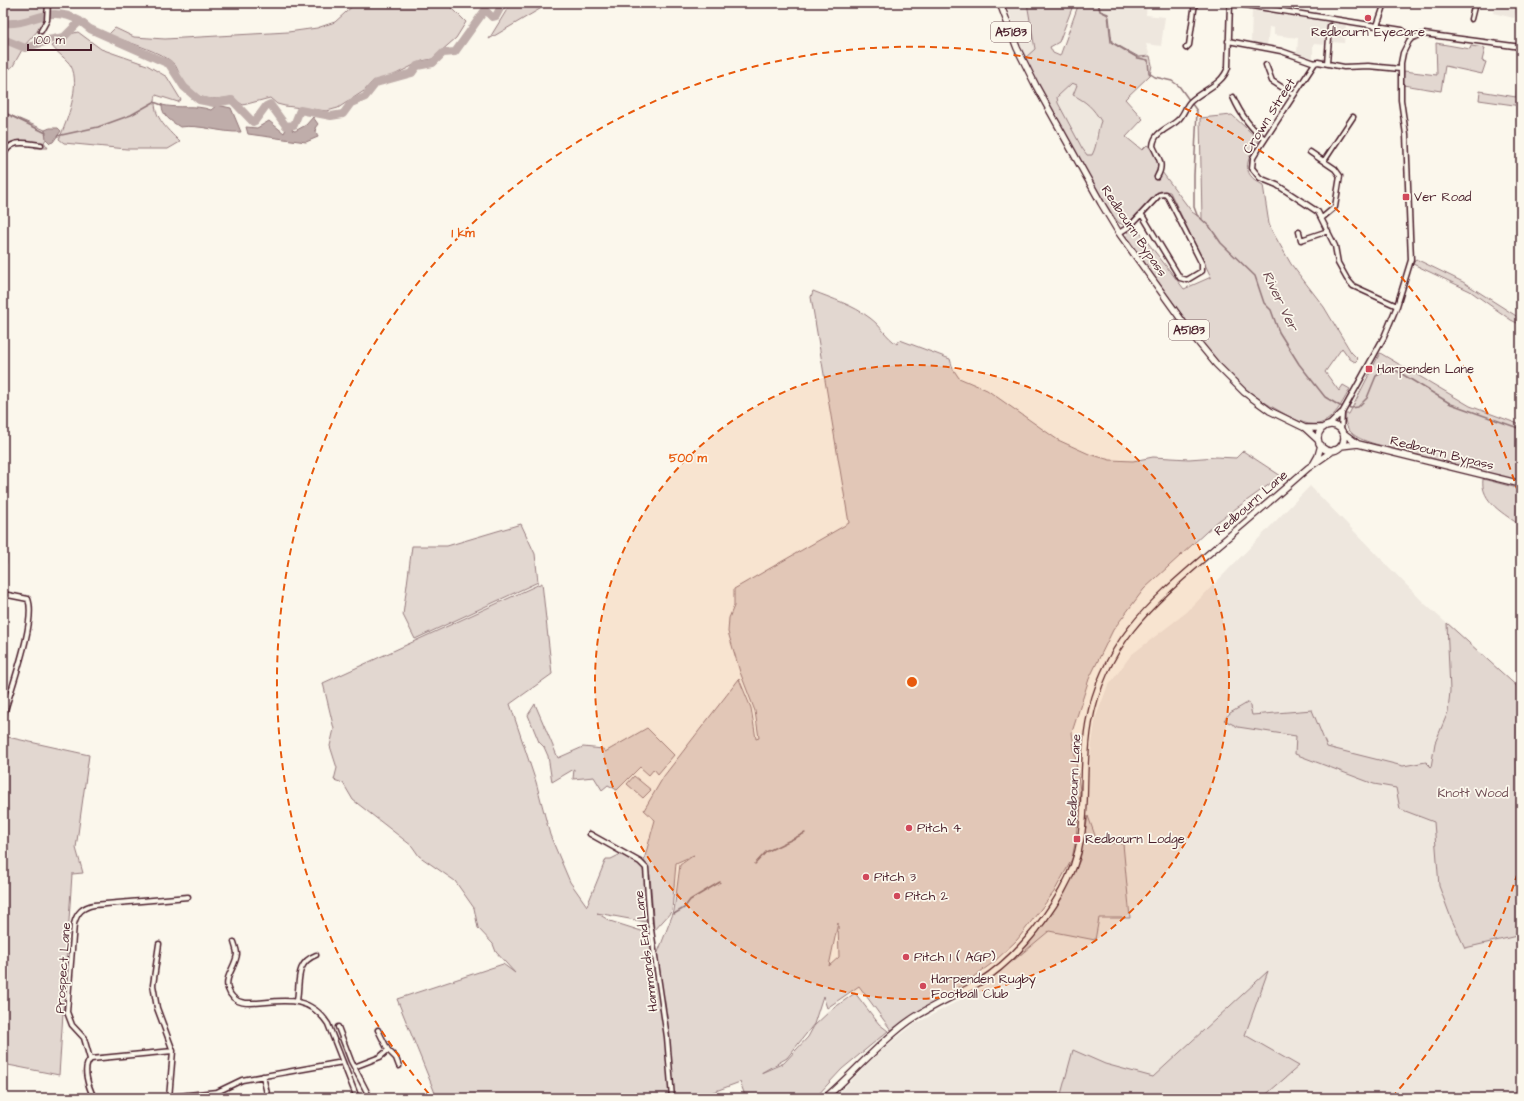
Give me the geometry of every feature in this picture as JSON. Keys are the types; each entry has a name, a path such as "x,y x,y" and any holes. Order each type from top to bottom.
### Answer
{"main road":[{"name":"Redbourn Bypass","path":"1000,3 1017,48 1078,164 1119,233 1193,336 1227,376 1257,403 1277,415 1305,428 1320,443"},
{"path":"1329,425 1335,426 1342,432 1343,440 1341,446 1334,450 1327,450 1320,443 1319,434 1323,428 1329,425"},
{"name":"Redbourn Bypass","path":"1305,428 1323,428"},
{"name":"Redbourn Bypass","path":"1342,432 1358,444"},
{"name":"Redbourn Lane","path":"1314,464 1318,456 1320,443"},
{"name":"Redbourn Bypass","path":"1341,446 1358,444 1521,484"},
{"name":"Redbourn Lane","path":"824,1098 890,1036 906,1023 979,982 999,968 1021,946 1044,919 1062,892 1078,857 1084,824 1085,755 1088,726 1100,684 1119,645 1138,619 1163,594 1314,464 1334,450"}],"street":[{"path":"41,31 48,13 48,3"},
{"path":"1186,48 1189,45 1195,3"},
{"path":"1157,177 1162,167 1160,158 1153,146 1154,140 1165,128 1180,119 1190,102 1226,75 1228,67 1231,3 1330,22 1402,30 1412,38"},
{"path":"1376,26 1385,3"},
{"path":"1471,20 1476,3"},
{"path":"1328,63 1330,22"},
{"path":"1329,425 1343,411 1384,337 1397,306 1410,260 1411,244 1406,135 1401,100 1400,70 1403,53 1412,38 1424,34 1521,47"},
{"path":"1228,42 1281,52 1315,63 1328,63 1344,67 1368,66 1400,70"},
{"name":"Crown Street","path":"1315,63 1253,158 1252,163 1254,172 1260,178 1277,185 1311,206 1322,218"},
{"path":"1266,65 1272,81 1294,95"},
{"path":"1233,97 1243,116 1254,130 1265,139"},
{"path":"1324,161 1353,117"},
{"path":"3,156 10,145 13,144 20,143 42,145"},
{"path":"1310,152 1337,171 1340,181 1335,207 1322,218 1335,246 1338,263 1353,286 1397,306"},
{"path":"1119,233 1130,226 1142,215 1161,194 1167,195 1202,264 1202,271 1187,280 1180,278 1142,215"},
{"path":"1299,232 1301,240 1328,231"},
{"path":"1342,432 1343,411"},
{"path":"3,548 3,562"},
{"path":"3,594 28,599 30,603 28,628 21,658 3,718"},
{"name":"Hammonds End Lane","path":"590,834 640,862 646,868 650,923 667,1037 672,1098"},
{"name":"Prospect Lane","path":"90,1060 84,1038 72,1025 68,1012 74,924 77,915 84,908 94,905 188,897"},
{"path":"234,942 237,955 228,983 228,987 234,999 241,1003 250,1005 277,1000 297,1001 307,1004 323,1016 328,1024 357,1098"},
{"path":"159,944 154,972 154,994 157,1008 173,1051 169,1097 217,1092 242,1080 351,1061"},
{"path":"297,1001 301,966 309,958 316,955"},
{"path":"338,1027 351,1061 370,1098"},
{"path":"378,1030 388,1050 396,1058 399,1066"},
{"path":"354,1067 380,1057 388,1050"},
{"path":"94,1098 87,1076 88,1062 90,1060 173,1051"},
{"path":"263,1076 268,1098"}],"shaded area":[{"path":"1006,3 1027,3 1035,50 1025,58"},
{"path":"1099,3 1147,3 1146,15 1165,17 1161,46 1146,44 1150,56 1139,57 1112,42 1109,16 1100,11"},
{"path":"1496,3 1498,3 1500,9 1501,6 1517,10 1514,18 1493,13"},
{"path":"1252,10 1329,22 1328,45 1313,44 1313,58 1297,53 1298,38 1274,35 1274,28 1269,27 1267,48 1251,43"},
{"path":"1331,22 1346,24 1344,43 1330,42"},
{"path":"1072,83 1077,85 1073,95 1087,102 1094,109 1101,121 1096,135 1096,146 1092,155 1087,155 1082,148 1058,103 1057,97"},
{"path":"162,105 174,107 199,107 211,110 217,105 231,108 241,132 188,126 180,127 165,115"},
{"path":"313,117 318,124 315,128 318,137 306,142 248,134 246,127 257,128 269,121 284,133 286,126 294,125 292,130 295,131 306,125"},
{"path":"50,128 58,128 61,131 53,142 50,143 46,139 45,130"},
{"path":"1310,486 1425,604 1521,690 1521,1098 834,1098 884,1048 913,1025 984,987 1013,961 1064,893 1080,860 1088,816 1089,771 1096,717 1107,688 1131,655 1187,612"}],"green space":[{"path":"3,3 45,3 46,13 15,21 3,21"},
{"path":"356,3 447,3 466,22 456,38 432,59 422,61 388,78 373,81 364,91 338,108 327,111 285,106 277,104 270,98 243,105 231,97 209,99 197,95 186,86 181,79 176,66 168,59 142,47 108,35 115,28 134,37 165,39 288,32 317,28 335,22"},
{"path":"511,3 550,3 489,39"},
{"path":"1027,3 1074,3 1059,42 1050,47 1053,53 1060,56 1079,3 1099,3 1100,11 1109,16 1112,42 1139,57 1150,56 1152,65 1150,75 1125,99 1143,119 1126,137 1142,150 1147,145 1150,148 1157,157 1159,164 1157,172 1162,172 1192,212 1202,219 1200,118 1232,115 1259,140 1251,153 1248,170 1250,175 1255,180 1263,185 1269,224 1272,231 1291,264 1324,307 1351,352 1358,359 1355,362 1350,359 1342,348 1325,372 1339,391 1343,385 1350,389 1341,405 1329,419 1318,424 1308,424 1299,421 1265,403 1239,384 1209,351 1127,237 1128,230 1134,225 1184,289 1211,277 1170,192 1160,191 1126,226 1119,223 1090,179 1067,140 1025,58 1035,49","holes":["1072,83 1077,85 1073,95 1089,106 1101,121 1092,155 1087,155 1082,148 1058,103 1057,97"]},
{"path":"46,16 41,27 24,46 3,38 3,25 21,25"},
{"path":"78,32 101,49 147,65 167,77 181,100 178,102 156,95 156,109 161,121 180,142 168,149 127,149 64,143 59,139 72,103 74,93 74,74 71,66 52,46 70,34"},
{"path":"3,40 23,48 13,66 3,74"},
{"path":"1436,43 1470,49 1471,46 1485,48 1482,61 1486,62 1482,74 1445,66 1441,91 1403,85 1404,71 1437,75"},
{"path":"1519,78 1521,78 1521,106 1479,100 1480,91 1516,97"},
{"path":"3,112 45,130 47,138 44,142 48,148 35,148 29,141 3,142"},
{"path":"1416,259 1463,282 1521,319 1521,325 1511,320 1470,291 1413,264"},
{"path":"813,291 857,309 874,321 897,344 900,340 950,359 953,369 959,378 987,390 1058,440 1089,454 1110,460 1133,461 1153,457 1189,459 1216,457 1236,458 1243,451 1281,476 1217,522 1144,589 1113,630 1089,679 1072,732 1080,791 1076,838 1072,859 1054,892 1017,940 994,962 948,995 891,1030 859,986 827,1008 823,996 814,1024 787,1058 761,1073 784,1063 808,1037 814,1026 831,1010 855,993 879,1024 888,1031 842,1069 815,1098 746,1098 740,1082 697,1098 506,1098 501,1096 499,1098 437,1098 397,999 503,964 515,973 496,952 493,944 478,928 474,908 455,881 419,856 412,846 353,800 343,783 334,780 337,768 330,746 334,729 323,683 542,583 552,674 510,704 536,782 550,835 570,882 587,906 606,859 611,859 621,854 642,865 646,884 646,922 597,913 610,921 654,935 657,955 674,911 680,865 694,855 676,863 672,911 654,931 650,875 644,860 655,820 644,810 664,776 739,679 751,708 756,739 759,738 755,711 740,672 728,632 729,618 734,606 734,589 849,523 811,297","holes":["838,923 839,957 829,966"]},
{"path":"1380,353 1470,406 1521,425 1521,481 1375,444 1354,435 1347,426 1345,414 1349,414"},
{"path":"1483,479 1521,489 1521,526 1501,512 1489,501 1483,487"},
{"path":"521,524 535,554 538,582 415,639 403,615 412,546 447,546"},
{"name":"Knott Wood","path":"1447,623 1521,690 1521,935 1465,948 1451,918 1439,886 1434,822 1400,809 1396,788 1374,784 1295,754 1296,736 1238,727 1224,720 1230,713 1249,702 1252,715 1312,710 1327,747 1403,766 1426,762 1431,767 1435,743 1448,712 1450,691"},
{"path":"535,704 558,758 583,747 603,749 605,752 647,728 674,755 658,774 654,769 649,775 640,767 617,790 608,785 602,790 594,777 573,779 574,769 552,782 548,756 544,747 539,742 528,715"},
{"path":"3,736 89,755 76,848 83,873 72,874 59,1075 3,1064"},
{"path":"634,776 651,790 643,798 627,784"},
{"path":"1088,816 1097,841 1123,844 1130,918 1099,918 1095,940 1049,931 1013,961 1064,893 1080,860"},
{"path":"1268,971 1245,1035 1299,1066 1262,1098 1060,1098 1073,1050 1105,1064 1153,1077"}],"waterway":[{"name":"River Ver","path":"3,39 25,48 48,40 64,37 80,21 90,29 169,64 184,87 199,100 214,103 232,100 253,122 266,106 270,104 286,126 294,125 300,110 331,116 343,114 351,103 365,97 376,83 412,73 417,66 433,63 443,53 455,52 485,10 492,17 496,16 503,3"},
{"name":"River Ver","path":"1098,3 1100,11 1108,14 1111,42 1138,58 1148,60 1149,73 1155,77 1172,81 1179,86 1197,111 1194,175 1194,207 1197,215 1210,227 1221,243 1255,276 1264,303 1271,310 1279,332 1299,364 1325,397 1340,406 1351,408 1358,407 1367,398 1376,376 1385,371 1397,371 1451,404 1521,429"},
{"path":"3,23 14,23 40,16 58,14 80,21"},
{"path":"57,136 98,127 131,115 154,102 162,105"},
{"path":"3,112 46,133"},
{"path":"755,864 766,852 805,833"},
{"path":"674,914 684,908 690,900 720,882"}],"place":[{"name":"Redbourn Eyecare","path":"1368,18"},
{"name":"Ver Road","path":"1406,197"},
{"name":"Harpenden Lane","path":"1369,369"},
{"name":"Pitch 4","path":"909,828"},
{"name":"Redbourn Lodge","path":"1077,839"},
{"name":"Pitch 3","path":"866,877"},
{"name":"Pitch 2","path":"897,896"},
{"name":"Pitch 1 ( AGP)","path":"906,957"},
{"name":"Harpenden Rugby Football Club","path":"923,986"}]}
